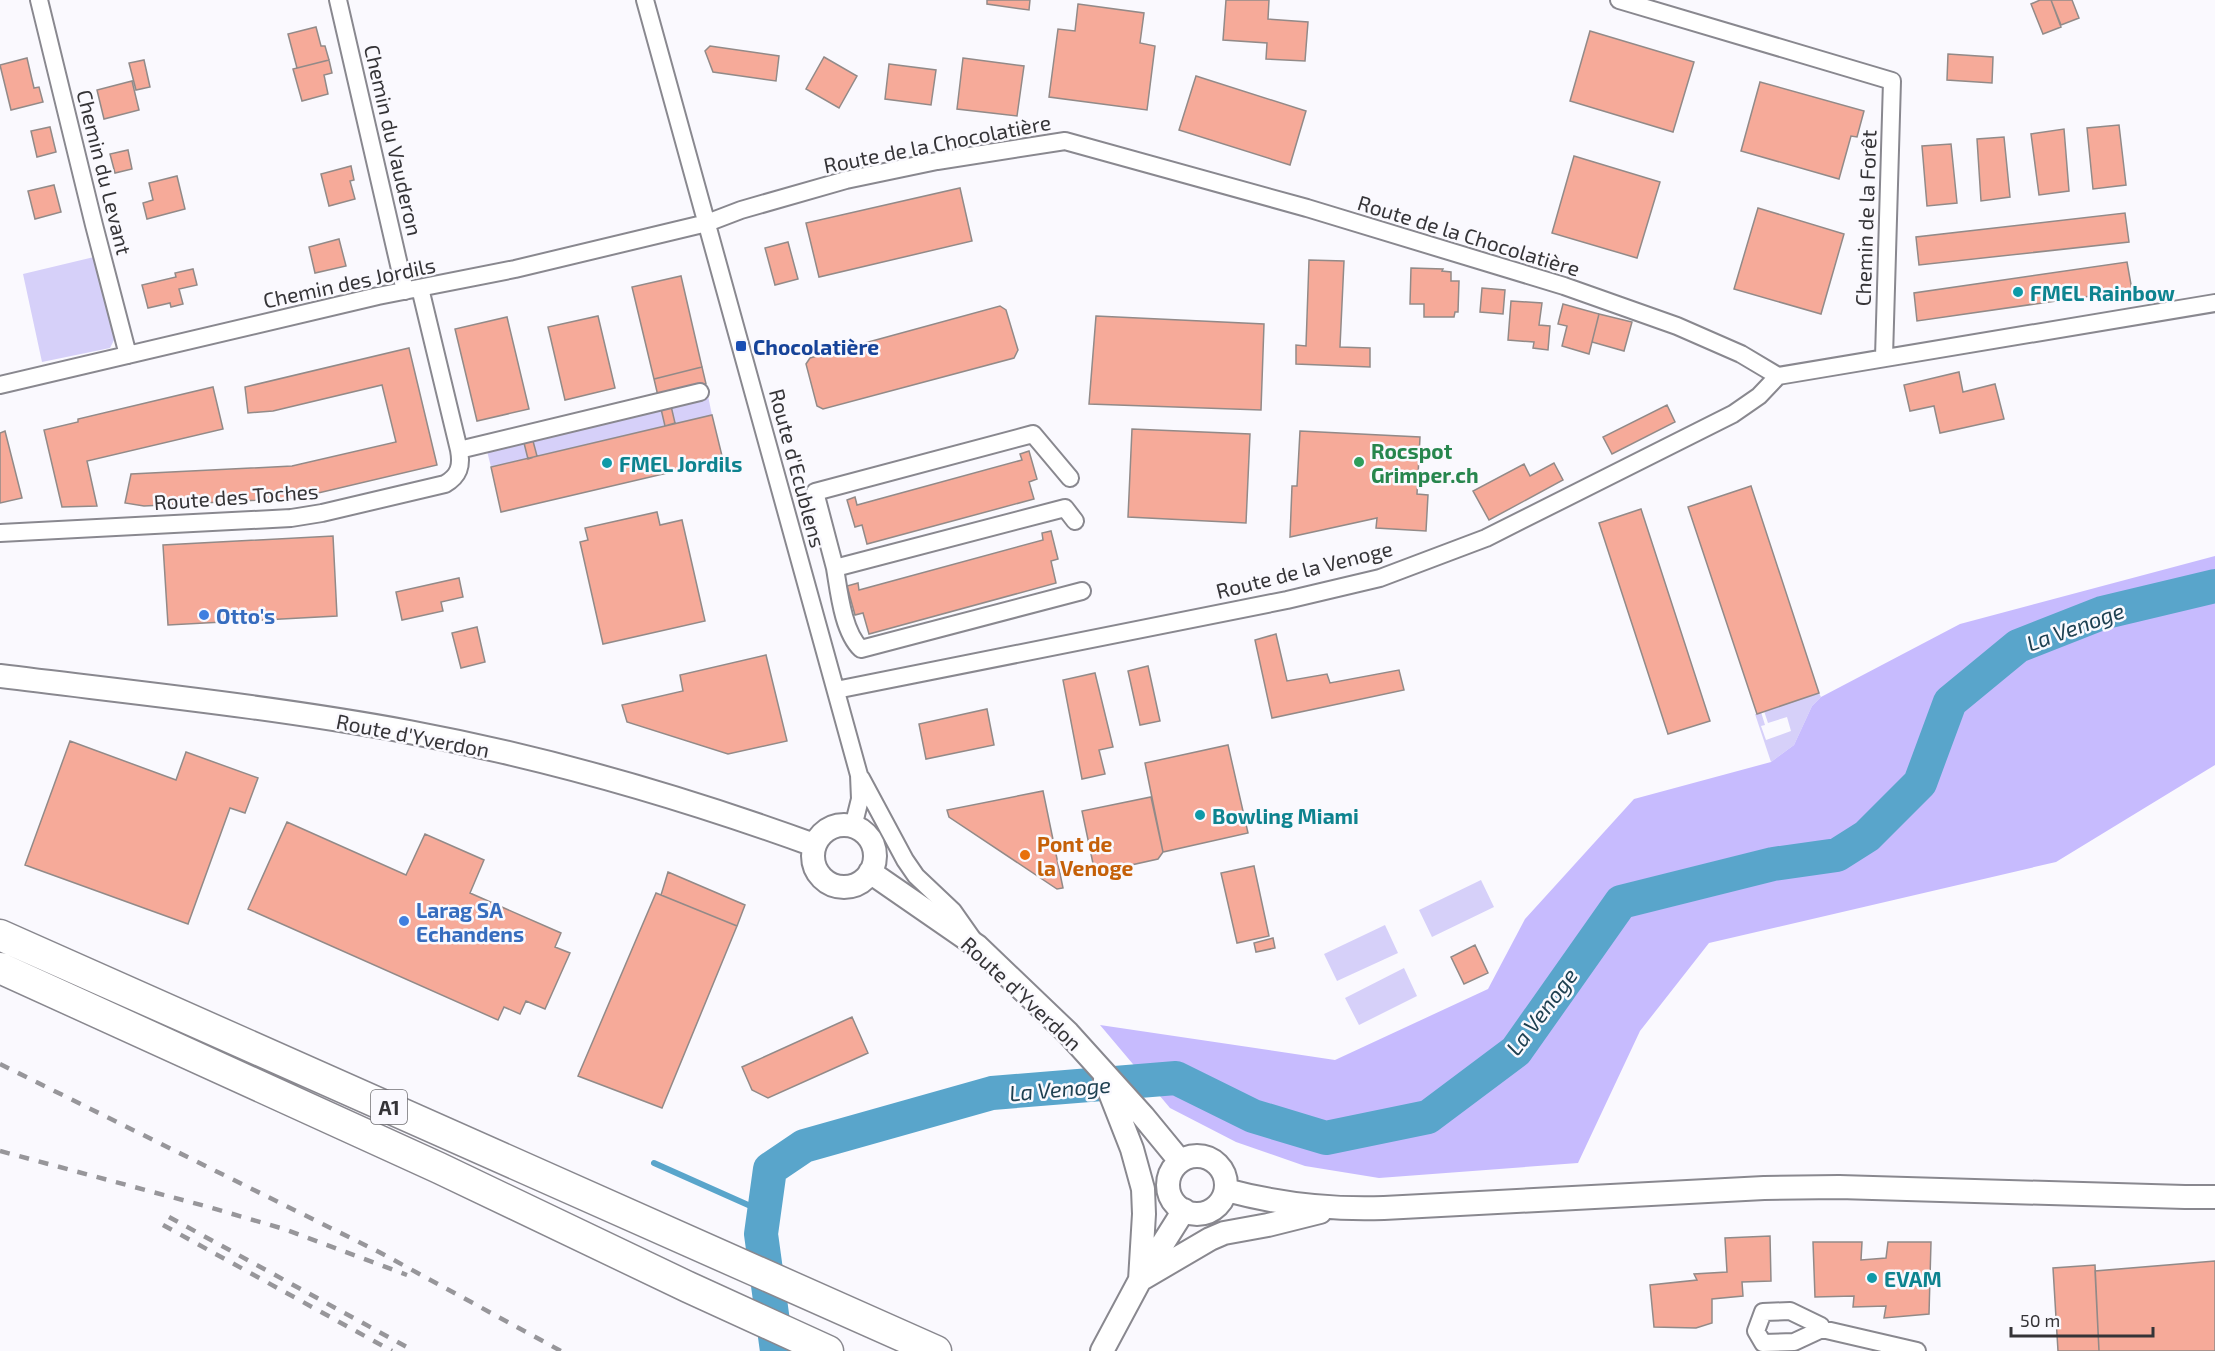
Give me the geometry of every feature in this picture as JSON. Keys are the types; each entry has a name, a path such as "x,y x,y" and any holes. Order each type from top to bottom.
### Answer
{"highway":[{"name":"A1","path":"0,934 936,1351"},
{"name":"A1","path":"0,968 439,1168 828,1351"}],"main road":[{"name":"Route d'Yverdon","path":"0,676 270,710 376,726 452,741 634,784 814,845"},
{"path":"835,826 853,826 870,840 874,851 874,862 870,872 857,884 840,887 832,885 817,873 814,864 814,845 826,831 835,826"},
{"name":"Route d'Yverdon","path":"870,872 978,946 1068,1033 1180,1161"},
{"path":"1102,1070 1119,1120 1132,1149 1143,1190 1140,1280"},
{"path":"1198,1155 1215,1161 1225,1177 1226,1190 1220,1203 1213,1209 1195,1214 1184,1210 1172,1200 1168,1183 1170,1175 1180,1161 1188,1156 1198,1155"},
{"path":"1226,1190 1269,1200 1333,1209 1764,1188 1839,1187 2215,1197"},
{"path":"1140,1280 1224,1233 1333,1209"},
{"path":"1102,1351 1140,1280 1184,1210"}],"street":[{"name":"Chemin du Levant","path":"39,0 128,355"},
{"name":"Chemin du Vauderon","path":"338,0 413,290"},
{"name":"Route d'Ecublens","path":"645,0 859,775 860,799 853,826"},
{"name":"Chemin de la Forêt","path":"1618,0 1892,81 1884,357"},
{"name":"Route de la Chocolatière","path":"707,223 741,210 846,180 937,161 1065,141 1307,208 1564,286 1677,326 1741,354 1778,376"},
{"name":"Chemin des Jordils","path":"0,386 707,223"},
{"name":"Route des Toches","path":"0,533 307,516 445,484 456,476 460,469 459,450 413,290"},
{"path":"1778,376 2215,303"},
{"name":"Route de la Venoge","path":"836,690 1268,604 1380,578 1486,538 1733,414 1759,396 1778,376"},
{"path":"459,450 700,392"},
{"path":"1070,478 1033,434 815,492 852,640 861,649 1082,591"},
{"path":"835,568 1065,508 1075,521"},
{"name":"Route d'Ecublens","path":"859,775 916,876 953,911 978,946"},
{"path":"1822,1329 1917,1351"}],"shaded area":[{"path":"94,257 115,338 110,348 42,362 23,274"},
{"path":"707,391 712,415 491,467 485,443"},
{"path":"2215,556 2215,765 2056,862 1709,943 1640,1031 1578,1163 1379,1178 1305,1166 1236,1142 1170,1108 1100,1025 1335,1060 1488,989 1525,919 1634,799 1771,762 1794,745 1812,706 1821,697 1960,624"},
{"path":"1819,693 1821,697 1812,706 1794,745 1771,762 1755,714 1761,712 1765,725 1761,726 1766,740 1791,731 1787,717 1768,723 1764,711"},
{"path":"1481,880 1494,907 1432,937 1419,910"},
{"path":"1385,925 1398,953 1337,981 1324,954"},
{"path":"1404,968 1417,996 1359,1025 1345,998"}],"building":[{"path":"987,0 1030,0 1029,10 987,4"},
{"path":"1226,0 1269,0 1268,19 1308,22 1305,61 1266,59 1267,43 1223,40"},
{"path":"2040,0 2051,0 2061,27 2043,34 2031,4"},
{"path":"2051,0 2072,0 2079,18 2061,25"},
{"path":"1078,4 1144,13 1140,43 1155,46 1147,110 1049,97 1058,29 1075,31"},
{"path":"316,27 321,46 325,46 329,60 297,68 288,34"},
{"path":"1590,31 1694,62 1673,132 1570,101"},
{"path":"710,46 779,56 776,81 713,72 705,51"},
{"path":"1948,54 1993,57 1992,83 1947,80"},
{"path":"824,57 857,76 839,108 806,89"},
{"path":"27,58 34,88 39,87 43,102 11,110 0,65"},
{"path":"963,58 1024,66 1017,116 957,109"},
{"path":"144,60 150,87 136,90 129,63"},
{"path":"329,60 332,73 324,75 328,94 302,101 293,69"},
{"path":"889,64 936,70 931,105 885,99"},
{"path":"1196,76 1306,111 1290,165 1179,130"},
{"path":"132,81 139,110 104,119 97,90"},
{"path":"1760,82 1864,111 1857,137 1851,136 1839,179 1741,151"},
{"path":"2119,125 2126,185 2093,189 2087,128"},
{"path":"50,127 56,152 37,157 31,131"},
{"path":"2064,129 2069,191 2039,195 2031,134"},
{"path":"2004,137 2010,197 1981,201 1977,139"},
{"path":"1951,144 1957,203 1927,206 1922,146"},
{"path":"128,150 132,169 115,173 110,154"},
{"path":"1574,156 1660,182 1637,258 1552,233"},
{"path":"351,166 354,180 350,181 355,199 329,206 321,174"},
{"path":"177,176 185,209 147,219 143,203 153,200 149,183"},
{"path":"54,185 61,212 35,219 28,191"},
{"path":"960,188 972,241 819,277 806,223"},
{"path":"1758,208 1844,234 1821,314 1734,289"},
{"name":"FMEL Rainbow","path":"2125,213 2129,242 1919,265 1916,237"},
{"path":"339,239 346,266 315,273 309,247"},
{"path":"788,242 798,279 775,285 765,248"},
{"path":"1309,260 1344,261 1340,347 1370,348 1370,367 1296,364 1296,345 1306,346"},
{"name":"FMEL Rainbow","path":"2127,262 2132,290 1917,321 1914,293"},
{"path":"1411,268 1443,269 1442,271 1451,272 1451,281 1459,281 1458,312 1455,312 1454,317 1424,317 1424,304 1410,304"},
{"path":"193,269 197,285 179,289 183,304 171,307 170,303 148,308 142,285 176,277 175,273"},
{"path":"681,276 702,367 654,379 632,287"},
{"path":"1482,288 1505,290 1503,314 1480,312"},
{"path":"1511,301 1542,303 1539,325 1550,326 1548,350 1533,348 1534,342 1508,340"},
{"path":"1563,304 1599,314 1589,354 1562,346 1567,326 1558,324"},
{"path":"1000,306 1006,310 1018,350 1014,358 823,409 817,406 806,364 810,358"},
{"path":"1599,314 1632,322 1624,351 1592,342"},
{"path":"598,316 615,388 565,400 548,327"},
{"path":"1096,316 1264,324 1261,410 1089,404"},
{"path":"507,317 529,409 477,421 455,329"},
{"path":"409,348 437,465 297,498 144,506 125,503 131,474 292,466 396,442 382,385 273,411 248,413 245,387"},
{"path":"702,367 706,384 668,393 675,423 665,426 654,379"},
{"path":"1959,372 1963,392 1995,384 2004,419 1940,433 1934,406 1910,411 1904,385"},
{"path":"213,387 223,429 87,461 97,506 62,507 44,430 78,422 78,419"},
{"path":"1667,405 1675,422 1612,454 1603,437"},
{"name":"FMEL Jordils","path":"712,415 723,460 501,512 491,467"},
{"path":"1132,429 1250,434 1246,523 1128,517"},
{"path":"5,431 22,498 0,503 0,433"},
{"name":"Rocspot Grimper.ch","path":"1300,431 1420,437 1417,494 1428,495 1426,531 1376,528 1377,518 1290,537 1292,486 1297,486"},
{"path":"533,441 537,456 528,459 524,443"},
{"path":"1029,451 1037,479 1029,482 1034,499 867,544 862,525 855,527 847,500 855,497 857,505 1022,460 1020,454"},
{"path":"1554,463 1563,480 1489,520 1473,491 1524,464 1530,476"},
{"path":"1751,486 1819,693 1757,714 1688,507"},
{"path":"1641,509 1710,721 1668,734 1599,523"},
{"path":"657,512 660,525 682,520 705,621 603,644 580,542 588,540 585,528"},
{"path":"1051,531 1058,559 1051,561 1056,583 869,634 863,613 855,615 847,586 858,583 859,590 1043,540 1042,533"},
{"path":"333,536 337,616 168,625 163,545"},
{"path":"459,578 463,597 441,602 443,611 402,620 396,592"},
{"path":"477,627 485,662 461,668 452,633"},
{"path":"1276,634 1287,681 1327,674 1330,683 1399,670 1404,690 1272,718 1255,640"},
{"path":"766,655 787,741 728,754 627,722 622,705 683,691 680,675"},
{"path":"1148,666 1160,721 1140,725 1128,671"},
{"path":"1095,673 1113,747 1099,750 1105,774 1082,779 1063,680"},
{"path":"987,709 994,745 926,759 919,724"},
{"path":"70,741 176,780 186,752 258,778 245,813 230,808 188,924 25,865"},
{"name":"Bowling Miami","path":"1228,745 1248,833 1163,852 1145,763"},
{"path":"1043,791 1063,888 1057,889 949,817 947,810"},
{"path":"1151,797 1163,852 1158,859 1095,873 1082,811"},
{"name":"Larag SA Echandens","path":"287,822 406,875 425,834 484,860 470,893 561,933 555,947 570,953 545,1009 526,1001 520,1014 504,1007 498,1020 248,909"},
{"path":"1254,866 1269,936 1237,943 1221,873"},
{"path":"668,872 745,905 737,926 661,895"},
{"path":"656,893 737,926 662,1108 578,1076"},
{"path":"1273,938 1275,948 1256,952 1254,943"},
{"path":"1475,945 1488,973 1464,984 1451,957"},
{"path":"852,1017 868,1053 768,1098 752,1090 742,1067"},
{"path":"1770,1236 1771,1281 1742,1282 1743,1296 1712,1299 1712,1323 1696,1328 1654,1327 1650,1285 1697,1280 1694,1274 1727,1272 1725,1238"},
{"name":"EVAM","path":"1813,1242 1862,1242 1861,1260 1886,1258 1888,1242 1931,1242 1929,1314 1884,1318 1886,1306 1853,1307 1854,1296 1815,1297"},
{"path":"2215,1261 2215,1351 2099,1351 2095,1271"},
{"path":"2095,1265 2099,1351 2058,1351 2053,1268"}],"waterway":[{"name":"La Venoge","path":"777,1351 761,1234 770,1169 804,1146 992,1093 1176,1078 1253,1116 1326,1138 1428,1117 1516,1051 1621,902 1773,864 1837,855 1867,836 1920,783 1950,702 2018,646 2102,613 2215,586"},
{"path":"654,1163 764,1212"}],"railway":[{"path":"0,1064 379,1252 561,1351"},
{"path":"0,1151 284,1229 407,1275"},
{"path":"169,1217 414,1351"},
{"path":"163,1225 392,1351"}],"place":[{"name":"FMEL Rainbow","path":"2018,292"},
{"name":"Chocolatière","path":"741,346"},
{"name":"Rocspot Grimper.ch","path":"1359,462"},
{"name":"FMEL Jordils","path":"607,463"},
{"name":"Otto's","path":"204,615"},
{"name":"Bowling Miami","path":"1200,815"},
{"name":"Pont de la Venoge","path":"1025,855"},
{"name":"Larag SA Echandens","path":"404,921"},
{"name":"EVAM","path":"1872,1278"}]}
